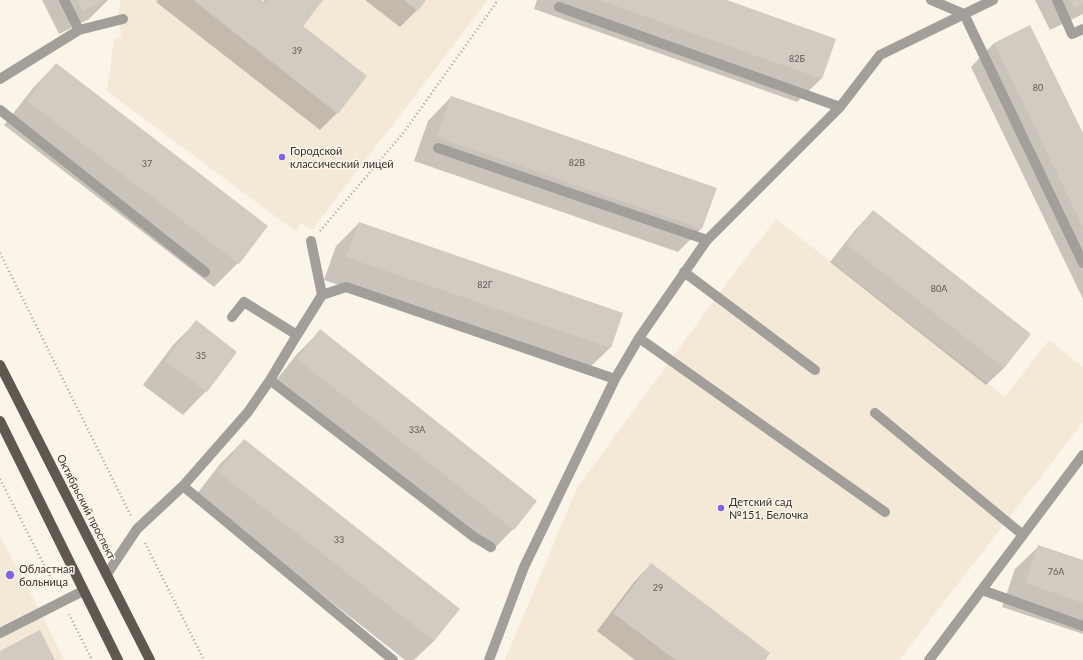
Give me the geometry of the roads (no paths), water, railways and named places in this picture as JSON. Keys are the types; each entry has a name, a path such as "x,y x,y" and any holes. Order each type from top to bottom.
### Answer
{"main road":[{"name":"Октябрьский проспект","path":"0,365 150,660"},
{"path":"0,421 118,660"}],"lane":[{"path":"64,0 80,30"},
{"path":"931,0 964,14 1083,263"},
{"path":"489,660 524,567 615,379 638,338 707,240 840,107 880,55 993,0"},
{"path":"1057,0 1072,34 1083,29"},
{"path":"559,7 840,107"},
{"path":"0,79 80,30 123,19"},
{"path":"0,110 205,272"},
{"path":"438,148 707,240"},
{"path":"311,241 322,295"},
{"path":"684,272 815,370"},
{"path":"107,574 138,529 183,486 248,412 270,380 322,295 346,287 615,379"},
{"path":"232,317 244,302 297,335"},
{"path":"638,338 885,512"},
{"path":"270,380 468,532 491,547"},
{"path":"875,413 1023,535"},
{"path":"929,660 1083,455"},
{"path":"183,486 393,660"},
{"path":"982,590 1083,626"},
{"path":"0,633 83,591"}],"place":[{"name":"Городской классический лицей","path":"282,157"},
{"name":"Детский сад №151, Белочка","path":"721,508"},
{"name":"Областная больница","path":"10,575"}]}
